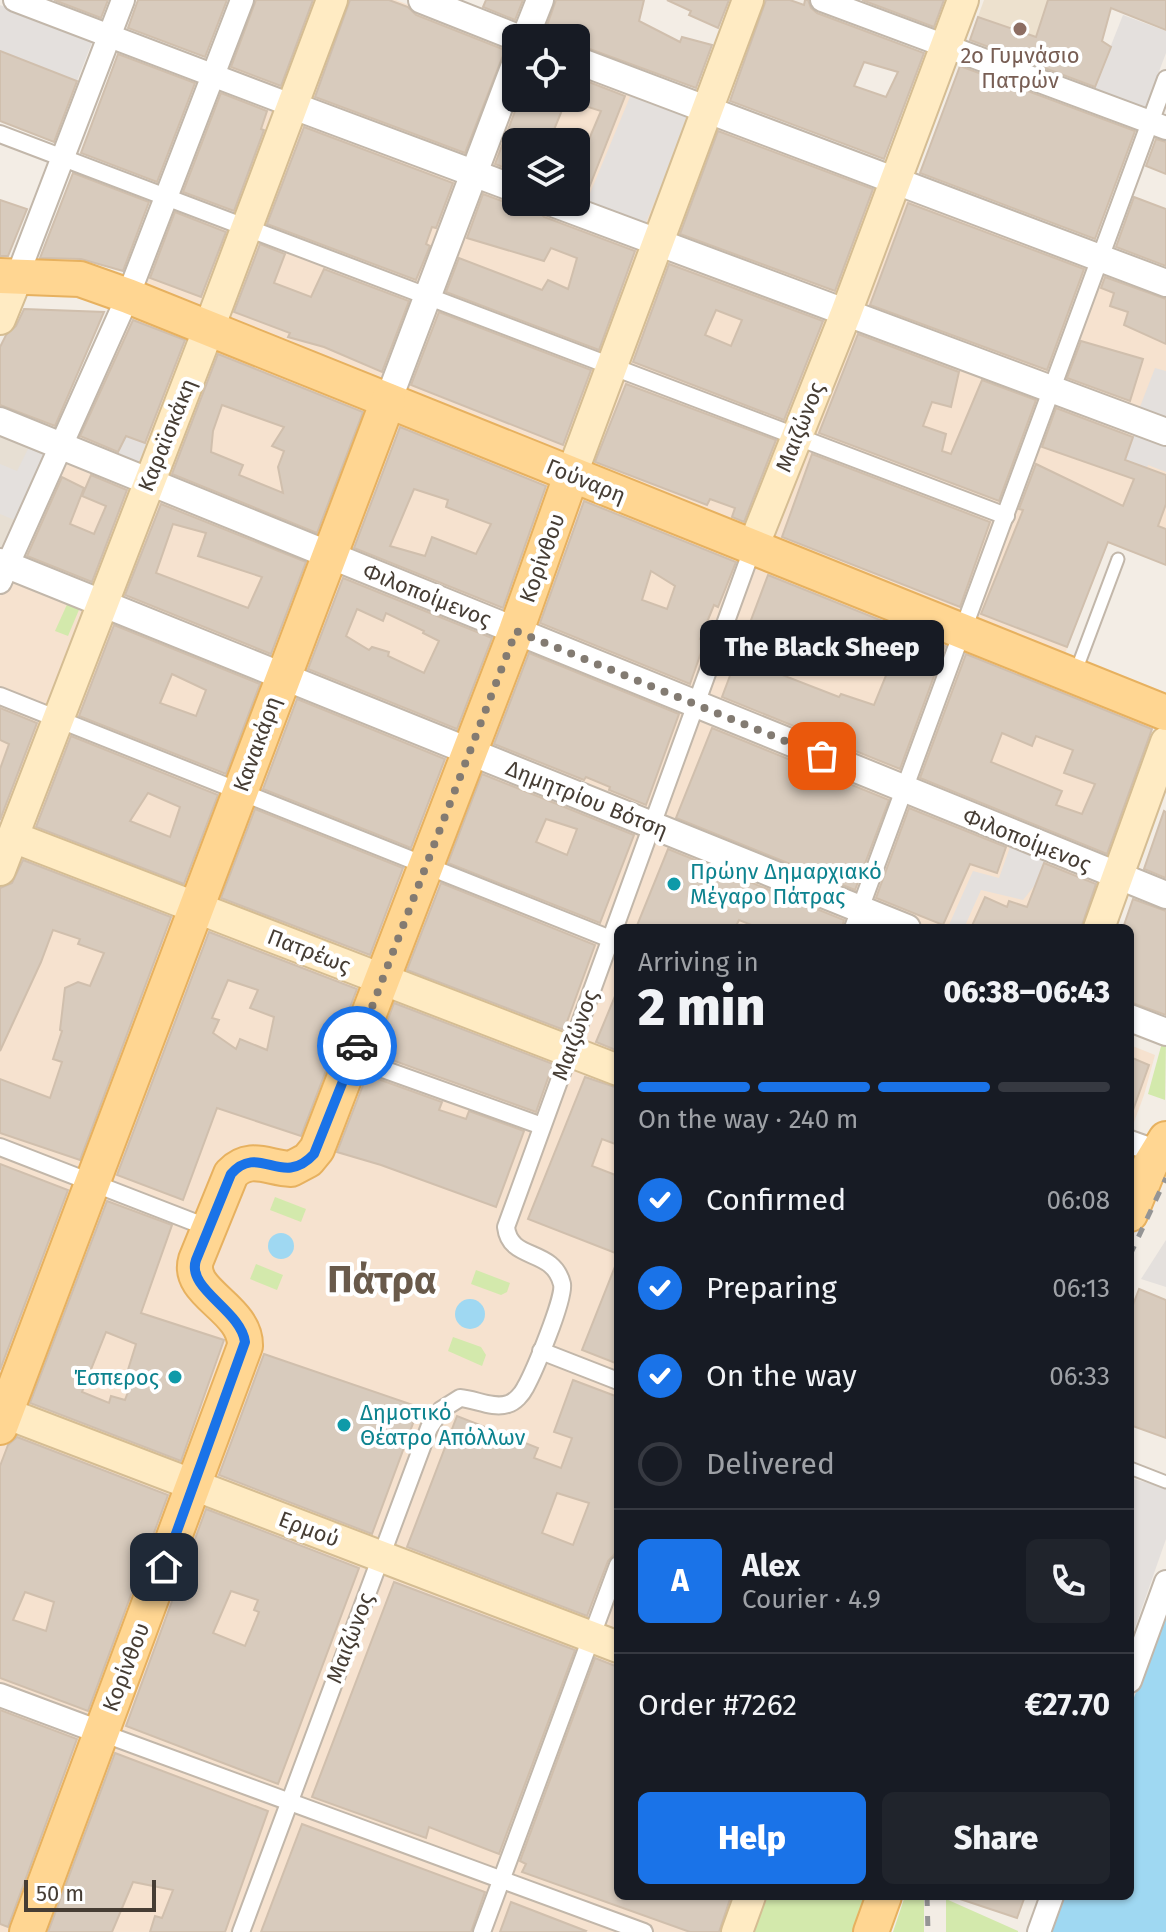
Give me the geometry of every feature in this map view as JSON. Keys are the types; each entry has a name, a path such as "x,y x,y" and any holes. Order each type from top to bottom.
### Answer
{"main road":[{"name":"Καραϊσκάκη","path":"0,870 6,834 57,719 332,0"},
{"name":"Κορίνθου","path":"27,1932 195,1485 245,1342 238,1322 199,1282 194,1267 236,1168 261,1162 288,1170 311,1157 317,1149 516,631 748,0"},
{"name":"Μαιζώνος","path":"753,547 846,313 963,0"},
{"name":"Γούναρη","path":"8,277 80,279 128,296 1166,713"},
{"path":"0,319 8,277"},
{"name":"Κανακάρη","path":"2,1417 388,401"},
{"path":"1100,924 1166,742"},
{"name":"Πατρέως","path":"6,834 614,1068"},
{"path":"1134,1201 1151,1145"},
{"name":"Ερμού","path":"2,1417 195,1485 605,1642"},
{"path":"737,1932 749,1900"},
{"path":"871,1932 883,1900"}],"street":[{"path":"15,0 502,184"},
{"path":"8,277 62,157 70,117 110,35 123,0"},
{"path":"2,569 128,296 242,0"},
{"path":"422,0 502,32"},
{"path":"531,24 540,0"},
{"path":"822,0 1158,125"},
{"path":"590,65 1166,283"},
{"path":"857,919 1100,258 1158,125 1166,79"},
{"name":"Κανακάρη","path":"388,401 502,99"},
{"path":"0,134 1006,516"},
{"path":"588,216 1166,432"},
{"name":"Φιλοποίμενος","path":"0,421 1166,895"},
{"name":"Μαιζώνος","path":"619,924 651,825 753,547"},
{"name":"Δημητρίου Βότση","path":"2,569 102,603 651,825 857,919 885,924"},
{"path":"0,696 614,940"},
{"name":"Μαιζώνος","path":"241,1932 429,1428 441,1410 460,1398 495,1405 507,1404 524,1391 563,1293 554,1267 548,1261 515,1247 506,1227 568,1051 614,940"},
{"path":"1134,1020 1166,1032"},
{"path":"352,1058 542,1126"},
{"path":"0,1147 209,1228"},
{"path":"541,1351 614,1379"},
{"path":"1134,1670 1166,1582"},
{"path":"482,1932 501,1881 605,1642 614,1589"},
{"path":"0,1695 644,1932"},
{"path":"1039,1932 1051,1900"}],"lane":[{"path":"1074,676 1118,559"},
{"path":"1134,1470 1166,1482"}],"shaded area":[{"path":"252,0 396,0 502,41 502,112 590,112 590,73 1166,291 1166,565 1108,543 1052,687 1153,727 1083,924 614,924 614,1900 735,1900 723,1932 0,1932 0,596"},
{"name":"2ο Γυμνάσιο Πατρών","path":"984,0 1077,0 1052,72 969,41"},
{"path":"0,5 93,40 77,81 0,51"},
{"path":"1123,15 1166,31 1166,53 1144,111 1093,91"},
{"path":"632,92 690,116 645,225 590,204 590,193"},
{"path":"1155,368 1166,371 1164,421 1138,412"},
{"path":"0,430 49,451 0,557"},
{"path":"1135,432 1166,443 1166,472 1148,465 1144,475 1122,467"},
{"path":"126,435 151,446 140,472 114,461"},
{"path":"31,443 49,451 17,521 0,514 0,464 17,471"},
{"path":"1010,847 1046,859 1035,885 1023,900 981,890 966,924 949,924 973,871 999,878"},
{"path":"1134,1047 1155,1055 1134,1122"},
{"path":"1166,1240 1166,1287 1141,1279"},
{"path":"1134,1479 1166,1488 1166,1539 1134,1631"}],"green space":[{"path":"69,600 81,605 68,636 55,631"},
{"path":"1163,1039 1166,1040 1165,1100 1148,1094"},
{"path":"275,1197 306,1209 301,1222 270,1210"},
{"path":"256,1264 283,1275 277,1290 250,1279"},
{"path":"476,1270 510,1283 507,1292 501,1295 471,1284"},
{"path":"453,1337 481,1347 486,1355 482,1366 448,1351"},
{"path":"764,1900 866,1900 854,1932 752,1932"},
{"path":"904,1900 924,1900 924,1932 893,1932"},
{"path":"946,1900 1018,1931 1018,1932 946,1932"}],"water":[{"path":"281,1233 291,1236 294,1246 291,1256 281,1259 271,1256 268,1246 271,1236"},
{"path":"470,1299 481,1303 485,1314 481,1325 470,1329 459,1325 455,1314 459,1303"},
{"path":"1166,1613 1166,1932 1045,1932 1057,1900 1134,1900 1134,1697"}],"building":[{"path":"54,0 108,0 101,18"},
{"path":"138,0 227,0 205,57 128,28"},
{"path":"256,0 313,0 281,86 231,67"},
{"path":"350,0 389,0 408,7 416,15 502,49 502,58 465,153 315,97"},
{"path":"486,0 523,0 515,20 483,7"},
{"path":"556,0 644,0 639,21 680,42 682,37 712,45 696,88 590,49 590,24 548,24"},
{"path":"667,0 729,0 718,28 689,15 691,11"},
{"path":"766,0 790,0 804,5 808,0 817,13 924,53 884,159 730,101","holes":["864,62 898,72 886,97 854,86"]},
{"path":"862,0 944,0 934,27"},
{"path":"1048,0 1166,0 1166,30 1111,8 1102,41 1111,47 1095,87 970,40 978,17 1036,37"},
{"path":"0,51 77,81 54,142 0,121"},
{"path":"118,54 195,83 157,182 81,153"},
{"path":"960,66 1135,131 1095,239 920,173"},
{"path":"590,82 625,96 590,185 590,137 601,111 590,107"},
{"path":"221,93 267,111 261,129 264,130 234,211 183,192"},
{"path":"515,112 561,112 555,128 509,128"},
{"path":"304,127 453,183 436,228 432,227 426,244 430,246 416,280 267,224"},
{"path":"718,131 873,189 835,291 680,234"},
{"path":"1156,139 1166,142 1166,174 1146,166"},
{"path":"502,146 502,167 495,164"},
{"path":"73,173 149,202 123,271 81,259 40,258"},
{"path":"483,194 502,201 502,216 543,216 635,251 599,350 446,292 459,258 542,290 548,280 568,289 577,258 551,248 544,261 467,238"},
{"path":"1134,197 1166,209 1166,266 1116,247"},
{"path":"0,200 27,209 8,256 0,256"},
{"path":"908,203 1084,269 1047,370 870,305"},
{"path":"175,212 226,232 201,297 150,278"},
{"path":"260,244 285,254 274,283 311,297 324,269 409,301 382,372 324,347 288,337 290,333 234,312"},
{"path":"669,264 823,321 784,420 633,362","holes":["716,310 742,320 731,346 705,335"]},
{"path":"1105,277 1166,299 1166,344 1124,325 1128,312 1110,306 1114,293 1101,288"},
{"path":"24,309 104,312 55,426 0,405 0,347"},
{"path":"439,312 591,370 563,445 411,385"},
{"path":"133,320 185,340 145,443 126,436 118,452 80,436"},
{"path":"858,334 959,372 951,407 932,402 923,426 946,434 942,451 951,454 982,380 1036,400 999,501 819,433"},
{"path":"1081,341 1143,359 1130,401 1067,378"},
{"path":"218,354 363,412 317,533 172,474","holes":["222,405 284,427 272,446 284,451 278,467 283,493 239,475 243,465 211,452 213,431"]},
{"path":"626,384 776,440 744,522 732,517 735,508 710,499 707,505 595,462"},
{"path":"1056,408 1133,437 1125,460 1166,475 1166,504 1158,526 1166,529 1166,565 1108,542 1067,647 981,614 1023,510 1019,509 1036,464 1123,506 1134,479 1042,447"},
{"path":"400,427 546,486 503,608 354,548","holes":["414,489 448,500 446,507 491,524 476,554 432,537 425,556 390,546"]},
{"path":"812,454 990,522 960,607 782,537"},
{"path":"91,475 127,490 92,582 27,556 62,477 84,488 70,524 94,534 106,506 82,496"},
{"path":"584,501 736,562 718,607 714,605 700,639 705,641 690,684 540,623","holes":["651,571 675,586 667,609 642,600"]},
{"path":"161,504 306,562 271,654 125,595","holes":["173,524 206,533 198,556 262,577 248,608 156,573"]},
{"path":"768,575 945,646 900,769 722,697","holes":["791,640 857,662 863,649 894,656 874,705 841,694 839,697 777,673"]},
{"path":"343,578 492,638 457,729 308,669","holes":["357,609 383,621 386,613 439,641 424,673 388,656 389,652 372,647 369,650 346,636"]},
{"path":"114,625 260,684 226,774 79,716","holes":["172,674 206,690 196,716 160,703"]},
{"path":"529,653 679,714 646,805 586,777 584,780 494,744"},
{"path":"966,654 1152,729 1107,854 920,778","holes":["1002,733 1032,746 1036,736 1073,750 1064,773 1095,784 1082,814 1056,805 1062,791 991,762"]},
{"path":"297,699 445,759 411,848 263,789"},
{"path":"0,708 37,723 0,820 0,769 9,744 0,740"},
{"path":"712,728 889,800 855,890 676,818"},
{"path":"71,736 218,795 184,884 36,827","holes":["148,793 180,807 170,837 130,821"]},
{"path":"482,774 634,835 600,923 448,863","holes":["546,819 577,829 567,855 536,842"]},
{"path":"909,808 1006,847 997,873 970,864 943,924 876,898"},
{"path":"255,809 403,868 370,955 221,898"},
{"path":"1166,812 1166,878 1144,869"},
{"path":"668,849 844,920 843,924 749,924 739,920 737,924 638,924"},
{"path":"23,860 171,917 80,1160 0,1133 0,1079 50,1098 62,1062 53,1059 62,1031 65,988 78,982 90,986 104,953 78,944 80,939 53,930 0,1051 0,888 12,883"},
{"path":"1044,863 1096,884 1082,924 973,924 985,897 1007,907 1009,901 1027,907"},
{"path":"441,883 595,945 564,1030 407,970"},
{"path":"1133,899 1166,911 1166,1015 1134,1003 1134,924 1124,924"},
{"path":"209,932 357,989 301,1136 217,1108 183,1200 117,1175","holes":["228,980 258,990 250,1008 274,1017 267,1050 240,1039 236,1049 213,1033 219,1020 212,1018"]},
{"path":"614,999 614,1049 596,1042"},
{"path":"394,1003 553,1064 536,1112 375,1054"},
{"path":"1134,1059 1149,1065 1134,1107"},
{"path":"367,1075 442,1102 439,1110 466,1119 469,1111 524,1131 496,1207 337,1152"},
{"path":"585,1077 614,1087 614,1144 602,1139 592,1166 614,1174 614,1252 528,1219"},
{"path":"0,1164 68,1190 0,1370"},
{"path":"107,1201 172,1225 141,1313 224,1340 181,1461 30,1403","holes":["106,1332 136,1344 127,1373 134,1375 125,1400 111,1396 109,1403 82,1392"]},
{"path":"614,1269 614,1362 582,1350"},
{"path":"1139,1289 1166,1300 1166,1438 1134,1426 1134,1302"},
{"path":"264,1354 419,1407 372,1534 219,1475"},
{"path":"573,1380 614,1395 614,1555 608,1561 587,1616 407,1547 457,1416 538,1448 534,1458 561,1468 572,1438 554,1432","holes":["557,1493 589,1503 573,1545 542,1533"]},
{"path":"17,1437 168,1495 88,1711 0,1678 0,1466 8,1445","holes":["25,1592 54,1602 46,1631 13,1620"]},
{"path":"206,1509 359,1568 278,1784 126,1726","holes":["231,1591 258,1600 254,1610 259,1612 245,1646 213,1633"]},
{"path":"394,1582 575,1650 499,1854 429,1827 426,1838 312,1797"},
{"path":"595,1658 614,1665 614,1900 730,1900 719,1932 690,1932 522,1872 526,1864 520,1861"},
{"path":"0,1710 77,1739 8,1927 0,1924"},
{"path":"115,1753 268,1811 225,1932 150,1932 155,1916 162,1918 173,1890 133,1882 112,1932 48,1932"},
{"path":"302,1824 485,1892 471,1932 261,1932"},
{"path":"963,1900 1024,1900 1017,1918"},
{"path":"511,1902 586,1931 500,1932"}],"railway":[{"path":"1134,1246 1166,1178"},
{"path":"927,1900 928,1932"}],"way so far":[{"path":"357,1046 516,631 822,756"}],"place":[{"name":"2ο Γυμνάσιο Πατρών","path":"1020,29"},
{"name":"The Black Sheep","path":"822,756"},
{"name":"Πρώην Δημαρχιακό Μέγαρο Πάτρας","path":"674,884"},
{"name":"Έσπερος","path":"175,1377"},
{"name":"Δημοτικό Θέατρο Απόλλων","path":"344,1425"}],"district":[{"name":"Πάτρα","path":"382,1280"}],"route":[{"path":"164,1567 245,1342 238,1322 199,1282 194,1273 196,1260 236,1168 261,1162 289,1170 305,1163 314,1154 357,1046"}]}
